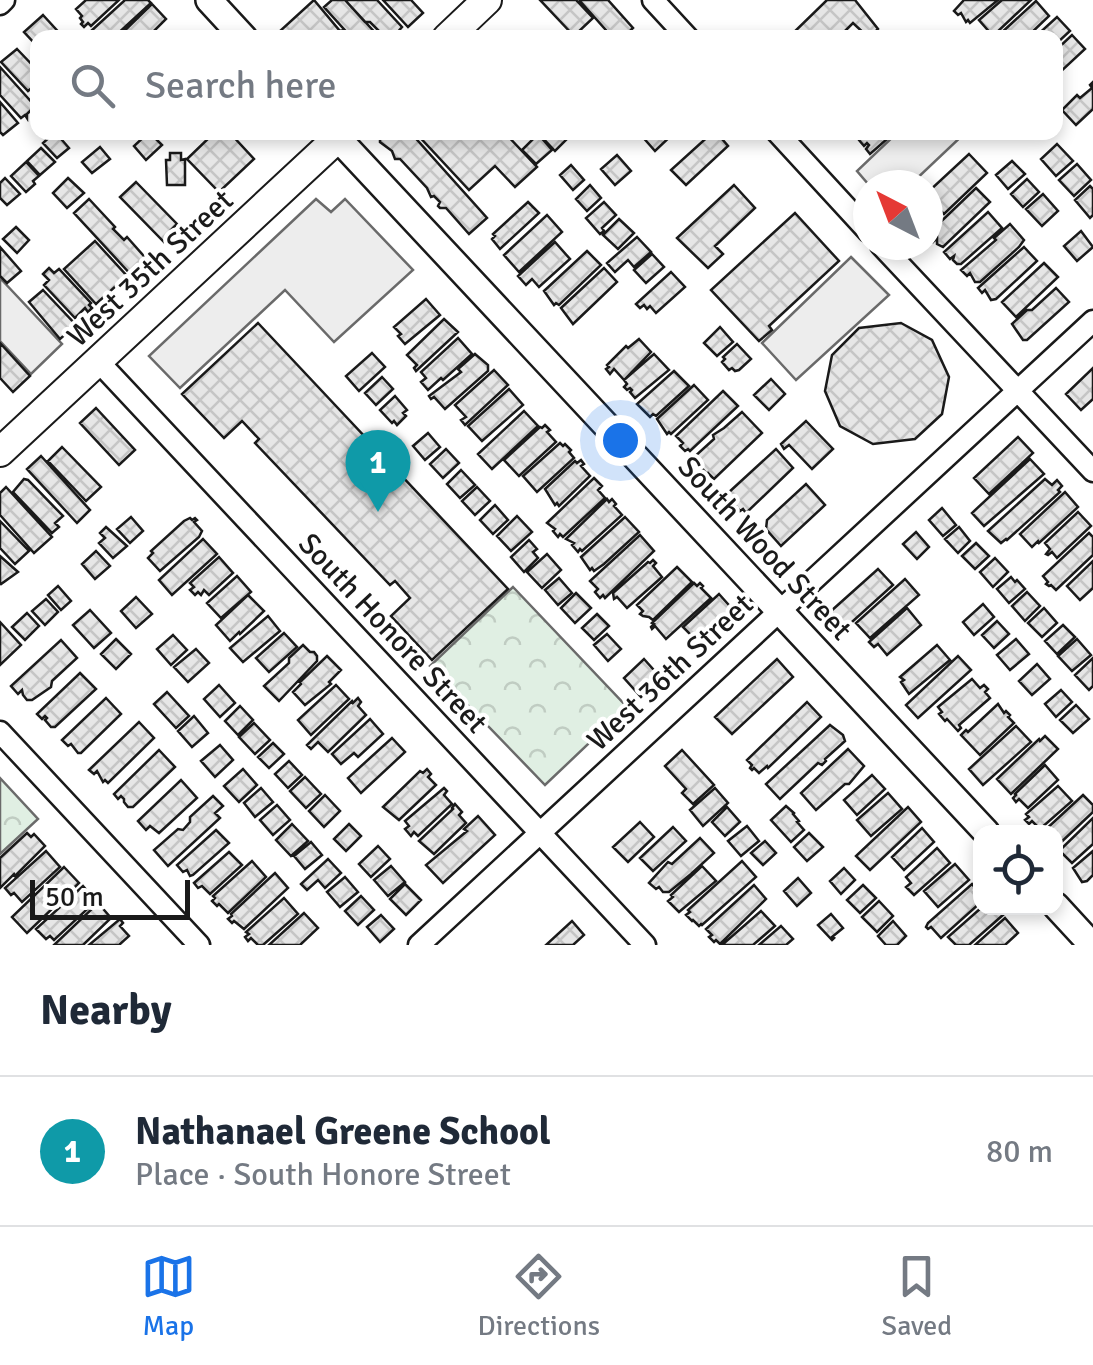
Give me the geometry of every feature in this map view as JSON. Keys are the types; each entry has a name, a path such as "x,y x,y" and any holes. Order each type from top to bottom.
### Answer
{"main road":[{"path":"455,30 487,0"},
{"name":"West 35th Street","path":"0,452 332,140"}],"street":[{"path":"209,0 237,30"},
{"path":"653,0 681,30"},
{"name":"South Wood Street","path":"344,140 979,825"},
{"path":"783,140 853,215"},
{"path":"895,260 1093,472"},
{"name":"West 36th Street","path":"419,945 1093,321"},
{"name":"South Honore Street","path":"98,361 645,945"},
{"path":"0,732 199,945"},
{"path":"1063,914 1092,945"}],"green space":[{"path":"513,587 627,707 545,785 430,666"},
{"path":"0,778 38,819 0,854"}],"shaded area":[{"path":"889,140 958,140 926,170 858,170"},
{"path":"316,199 331,212 345,199 413,270 334,342 285,290 180,388 149,356"},
{"path":"851,257 889,295 796,380 762,343"},
{"path":"0,278 62,344 31,374 0,341"}],"building":[{"path":"86,0 119,0 91,26 88,23 84,27 76,9"},
{"path":"125,0 151,3 122,30 92,30"},
{"path":"314,0 339,30 281,30"},
{"path":"332,0 345,0 373,30 345,30 324,7"},
{"path":"345,0 377,0 402,27 378,30"},
{"path":"383,0 411,0 423,13 408,27"},
{"path":"540,0 576,0 593,18 580,30 568,30"},
{"path":"608,0 633,28 606,30 580,1"},
{"path":"827,0 855,0 878,29 860,30 853,23 846,30 796,30"},
{"path":"964,0 998,0 970,23 954,11"},
{"path":"1002,0 1031,0 999,30 988,30 979,20"},
{"path":"1036,1 1049,16 1034,30 1004,30"},
{"path":"152,4 166,19 155,30 125,30"},
{"path":"43,15 57,30 30,30 30,38 24,32"},
{"path":"1057,17 1070,31 1063,38 1063,30 1043,30"},
{"path":"1072,35 1085,49 1063,69 1063,43"},
{"path":"17,49 30,63 30,89 28,91 1,62"},
{"path":"0,67 30,100 27,118 21,118 0,95"},
{"path":"1093,82 1093,109 1076,125 1063,109 1077,95 1080,98 1092,88"},
{"path":"0,102 18,123 3,135 0,132"},
{"path":"62,140 69,148 57,158 43,143"},
{"path":"140,140 157,140 162,145 146,160 134,146"},
{"path":"207,140 236,140 254,159 219,192 187,159"},
{"path":"417,140 487,218 469,234 380,142"},
{"path":"422,140 512,140 537,167 515,187 495,166 469,190"},
{"path":"532,140 543,140 552,150 536,164 522,150"},
{"path":"545,140 566,140 555,151"},
{"path":"645,140 667,140 655,151"},
{"path":"704,140 723,140 728,146 686,185 671,170"},
{"path":"859,140 886,140 870,154 866,149 869,145 864,146"},
{"path":"1057,144 1073,161 1056,176 1041,159"},
{"path":"100,147 110,159 92,173 82,162"},
{"path":"41,148 55,162 40,175 27,161"},
{"path":"170,153 181,153 181,160 185,159 185,185 167,185 166,160 170,160"},
{"path":"969,154 987,173 944,214 943,178"},
{"path":"617,155 631,171 615,185 601,169"},
{"path":"1012,161 1025,174 1008,189 996,175"},
{"path":"26,162 39,176 26,192 11,176"},
{"path":"1077,164 1091,180 1074,196 1059,180"},
{"path":"571,165 584,180 573,190 560,175"},
{"path":"5,178 20,194 7,205 0,198 0,183"},
{"path":"68,178 84,193 67,208 53,193"},
{"path":"1027,179 1039,192 1023,207 1011,194"},
{"path":"136,182 177,224 164,242 120,197"},
{"path":"590,185 601,198 587,211 576,199"},
{"path":"734,185 755,208 715,246 723,254 708,268 677,238"},
{"path":"1090,186 1093,215 1090,218 1075,200"},
{"path":"976,188 990,202 943,247 943,220"},
{"path":"1043,194 1058,211 1042,226 1026,209"},
{"path":"89,199 113,229 124,240 127,237 150,263 134,278 74,213"},
{"path":"528,202 539,213 500,249 492,239 493,234"},
{"path":"604,202 616,215 600,234 586,218"},
{"path":"988,212 1002,228 957,264 954,256 950,259 944,252"},
{"path":"795,213 839,261 769,326 772,330 759,341 711,290"},
{"path":"547,215 562,232 519,272 504,255"},
{"path":"619,219 634,233 618,249 603,235"},
{"path":"1010,224 1024,240 980,282 975,282 970,273 967,276 961,270"},
{"path":"16,227 29,240 17,253 3,239"},
{"path":"1081,231 1093,247 1077,261 1064,246"},
{"path":"637,237 651,252 634,267 628,260 615,272 607,263"},
{"path":"95,241 127,276 96,304 64,269"},
{"path":"555,242 570,259 539,287 532,279 526,285 518,276"},
{"path":"0,247 21,271 7,283 0,276"},
{"path":"1024,247 1037,261 991,300 985,290 982,293 978,288"},
{"path":"587,251 601,265 559,305 554,305 544,291"},
{"path":"652,254 664,267 646,283 634,270"},
{"path":"1044,263 1058,277 1016,317 1002,302"},
{"path":"49,268 54,273 59,269 91,303 88,312 85,308 75,318 44,285 49,280 43,274"},
{"path":"604,268 617,282 573,324 561,308"},
{"path":"671,272 685,287 656,313 650,306 640,308 636,304"},
{"path":"1056,288 1069,302 1023,340 1012,324"},
{"path":"43,290 76,325 60,339 29,302"},
{"path":"426,299 440,315 405,344 394,327"},
{"path":"444,319 458,332 416,371 417,365 407,355"},
{"path":"258,323 508,589 432,660 391,616 410,598 395,581 390,585 255,443 259,439 242,421 224,438 182,394"},
{"path":"901,323 932,340 949,377 942,414 915,439 873,444 840,426 825,391 832,355 859,328"},
{"path":"720,327 733,342 717,356 704,343"},
{"path":"458,338 472,354 428,390 421,382 426,378 421,372"},
{"path":"639,339 651,352 624,380 614,369 610,374 607,365"},
{"path":"0,343 30,376 13,392 0,378"},
{"path":"737,344 751,359 739,370 729,370 722,362 723,357"},
{"path":"372,353 385,367 359,391 346,376"},
{"path":"475,354 488,365 488,371 445,409 434,397 431,399 429,396 461,372 458,369"},
{"path":"654,354 669,370 635,398 630,388 624,387 624,380"},
{"path":"1093,368 1093,399 1081,410 1066,394"},
{"path":"494,370 508,385 465,425 461,420 466,417 455,405"},
{"path":"674,371 689,386 650,417 637,404"},
{"path":"382,377 393,389 376,405 365,393"},
{"path":"771,379 785,394 769,410 754,395"},
{"path":"694,385 708,400 667,434 657,419"},
{"path":"509,389 523,405 482,441 468,426"},
{"path":"723,391 738,406 690,451 685,451 676,436"},
{"path":"395,396 407,410 397,425 380,410"},
{"path":"96,408 135,450 119,465 80,423"},
{"path":"524,411 538,426 492,469 478,454"},
{"path":"742,412 762,433 714,479 693,458 714,439 713,435"},
{"path":"806,421 833,449 812,469 789,445 784,449 781,444"},
{"path":"545,425 556,442 519,476 504,460"},
{"path":"428,433 440,447 425,460 413,446"},
{"path":"1018,437 1033,453 989,494 974,478"},
{"path":"560,443 571,450 574,458 537,492 523,476"},
{"path":"62,447 101,487 86,501 48,461"},
{"path":"446,449 459,463 443,478 430,464"},
{"path":"776,449 793,468 746,513 740,511 727,494"},
{"path":"41,456 90,510 77,523 27,469"},
{"path":"1030,459 1044,474 984,526 972,513"},
{"path":"581,460 590,476 559,506 555,505 545,489"},
{"path":"461,470 475,485 460,498 447,484"},
{"path":"594,478 602,486 598,490 605,498 563,537 558,537 547,523"},
{"path":"24,479 63,516 52,533 13,492"},
{"path":"1045,479 1052,485 1057,480 1062,486 1060,492 1001,543 988,531"},
{"path":"806,484 825,505 781,546 766,529 767,520"},
{"path":"6,487 52,537 34,553 0,515 0,493"},
{"path":"477,487 490,501 475,515 462,501"},
{"path":"1065,492 1078,507 1032,547 1020,534"},
{"path":"607,499 612,499 622,515 578,552 574,543 566,539"},
{"path":"495,505 508,520 493,534 480,520"},
{"path":"942,508 956,525 943,536 929,520"},
{"path":"1078,512 1091,526 1057,558 1052,552 1046,554 1050,549 1045,543"},
{"path":"517,516 532,532 511,551 497,536"},
{"path":"131,517 143,531 130,543 117,529"},
{"path":"625,517 639,532 604,564 590,570 581,557"},
{"path":"190,518 197,520 194,522 202,531 199,537 160,571 148,558 151,551"},
{"path":"0,521 29,551 15,564 0,548"},
{"path":"106,527 127,546 113,558 99,543 105,538 100,533"},
{"path":"959,527 970,541 958,553 945,539"},
{"path":"916,532 929,547 917,559 903,544"},
{"path":"1089,533 1093,537 1093,555 1056,590 1046,584 1043,576"},
{"path":"640,535 654,551 605,598 600,598 590,581"},
{"path":"203,539 217,554 172,595 159,580"},
{"path":"529,540 537,549 533,552 538,558 524,572 511,557"},
{"path":"976,543 989,556 975,569 962,556"},
{"path":"96,551 110,566 95,579 82,564"},
{"path":"547,554 561,570 542,588 527,572"},
{"path":"0,556 18,572 1,584 0,583"},
{"path":"219,557 233,573 209,595 204,590 195,595 190,583"},
{"path":"995,558 1008,572 993,587 980,572"},
{"path":"653,560 662,577 627,608 617,597 614,599 613,593"},
{"path":"1093,561 1093,588 1080,600 1067,586"},
{"path":"677,567 692,582 653,620 640,614 643,611 637,605"},
{"path":"878,569 893,585 842,631 829,618 830,612"},
{"path":"237,576 251,592 221,618 207,603"},
{"path":"1011,577 1025,589 1009,603 997,589"},
{"path":"559,578 572,593 558,605 545,590"},
{"path":"905,579 919,595 870,638 856,623"},
{"path":"694,583 700,583 711,598 666,639 655,626 652,629 652,623"},
{"path":"58,586 71,601 61,610 48,595"},
{"path":"1027,592 1040,606 1025,621 1012,606"},
{"path":"576,593 591,608 575,623 561,608"},
{"path":"719,594 735,612 699,645 694,639 691,642 688,639 692,636 683,627"},
{"path":"248,595 264,611 230,641 216,625"},
{"path":"136,597 152,614 136,628 121,611"},
{"path":"46,599 58,612 45,625 32,611"},
{"path":"983,604 994,617 974,635 963,622"},
{"path":"907,608 921,625 887,655 878,644 874,647 869,642"},
{"path":"1044,608 1057,623 1042,637 1028,623"},
{"path":"90,610 111,633 94,648 73,625"},
{"path":"27,613 39,626 25,640 12,627"},
{"path":"597,614 609,626 594,640 582,628"},
{"path":"268,616 280,631 243,662 230,648"},
{"path":"997,621 1009,634 994,648 982,635"},
{"path":"0,622 21,645 0,665"},
{"path":"1063,625 1075,637 1057,654 1045,641"},
{"path":"284,633 297,647 269,672 256,658"},
{"path":"607,634 621,649 608,661 594,645"},
{"path":"173,635 187,650 171,665 157,649"},
{"path":"116,639 131,654 116,669 101,654"},
{"path":"1016,639 1029,654 1010,670 997,655"},
{"path":"1077,639 1091,655 1072,671 1058,656"},
{"path":"61,640 77,658 52,681 51,687 32,700 27,700 22,690 18,694 11,686"},
{"path":"303,645 314,652 317,661 279,701 264,686"},
{"path":"937,645 950,660 909,694 900,677"},
{"path":"196,649 209,663 188,682 174,667"},
{"path":"327,656 341,670 331,684 305,705 293,692"},
{"path":"958,656 971,670 918,718 906,705"},
{"path":"1093,658 1093,686 1089,690 1075,675"},
{"path":"644,659 661,678 641,697 624,678"},
{"path":"777,659 793,677 732,734 715,717"},
{"path":"1037,664 1050,679 1032,695 1019,681"},
{"path":"80,673 96,689 51,727 45,716 42,719 37,714"},
{"path":"972,679 980,688 984,685 988,689 985,692 990,698 959,725 958,731 939,714 942,712 938,707"},
{"path":"219,685 235,703 220,717 204,699"},
{"path":"336,685 349,699 311,735 298,720"},
{"path":"1061,690 1072,702 1056,717 1045,704"},
{"path":"167,692 189,716 176,728 154,704"},
{"path":"106,698 121,714 78,753 62,740"},
{"path":"358,698 358,706 366,715 328,752 318,742 311,749 307,745 352,701"},
{"path":"807,702 821,717 768,768 759,773 752,770 747,760"},
{"path":"998,704 1014,723 980,755 961,735"},
{"path":"1076,705 1089,719 1073,733 1060,720"},
{"path":"240,706 253,720 238,735 225,721"},
{"path":"194,716 208,733 192,747 178,731"},
{"path":"370,719 383,734 358,757 354,753 341,764 332,754"},
{"path":"139,722 154,738 108,783 103,782 97,771 94,774 89,770"},
{"path":"254,723 270,740 255,754 239,737"},
{"path":"830,725 845,741 780,799 766,784"},
{"path":"1016,726 1031,742 983,785 969,769"},
{"path":"1045,736 1058,749 1011,794 997,779"},
{"path":"392,738 405,752 361,793 348,778"},
{"path":"273,743 284,754 269,768 258,757"},
{"path":"220,745 233,760 215,777 201,761"},
{"path":"848,749 864,766 849,784 816,810 801,793"},
{"path":"159,750 175,767 133,807 128,807 121,796 118,799 114,794"},
{"path":"682,750 714,785 693,804 682,793 686,789 665,766"},
{"path":"289,761 302,775 288,788 275,774"},
{"path":"1045,765 1058,780 1028,808 1019,799 1016,802 1015,794"},
{"path":"243,769 257,785 239,802 224,786"},
{"path":"427,769 431,774 428,777 436,785 399,820 383,807 420,771"},
{"path":"872,775 885,789 857,815 844,800"},
{"path":"305,777 321,794 306,808 290,791"},
{"path":"181,780 197,798 159,833 150,826 146,830 138,821"},
{"path":"1058,786 1072,801 1045,825 1032,821 1029,824 1026,814"},
{"path":"261,788 273,802 255,817 244,803"},
{"path":"444,788 444,795 452,804 418,836 414,832 411,836 405,821"},
{"path":"715,788 728,803 703,826 690,810"},
{"path":"888,793 902,809 871,836 857,820"},
{"path":"325,795 340,811 324,827 309,811"},
{"path":"1083,795 1093,805 1093,812 1063,840 1063,825 1051,825"},
{"path":"213,796 223,806 215,813 220,818 168,866 154,850 178,829 183,830 190,817"},
{"path":"455,804 466,823 434,854 419,841"},
{"path":"277,805 290,820 273,835 260,820"},
{"path":"786,806 804,830 791,842 771,820"},
{"path":"727,807 740,822 725,836 712,822"},
{"path":"908,807 921,822 870,870 856,856"},
{"path":"478,816 495,835 443,883 426,865 467,831 464,829"},
{"path":"1093,818 1093,844 1072,863 1063,854 1063,847"},
{"path":"640,822 654,837 628,862 613,847"},
{"path":"292,824 308,841 291,856 276,840"},
{"path":"349,824 361,836 346,851 334,839"},
{"path":"747,826 759,841 741,856 728,841"},
{"path":"673,827 686,841 653,871 640,858"},
{"path":"922,828 934,842 904,870 892,857"},
{"path":"216,830 229,843 193,875 187,870 183,872 177,865"},
{"path":"27,833 31,837 34,834 45,846 0,888 0,858"},
{"path":"809,833 823,847 807,861 794,847"},
{"path":"700,838 714,853 691,874 669,892 649,883 668,862 672,864"},
{"path":"765,841 776,853 763,865 751,853"},
{"path":"311,842 322,855 305,869 294,856"},
{"path":"378,846 390,859 371,877 359,864"},
{"path":"937,848 950,863 914,895 906,887 911,883 906,877"},
{"path":"46,851 60,867 22,902 5,888"},
{"path":"1093,851 1093,875 1082,882 1073,868"},
{"path":"229,852 242,865 210,894 202,886 198,888 194,883"},
{"path":"328,859 341,873 325,888 318,880 307,890 301,884"},
{"path":"252,861 266,877 228,913 212,901 213,896"},
{"path":"742,861 756,877 702,925 692,921 686,915 688,910"},
{"path":"955,864 969,880 938,907 924,891"},
{"path":"391,866 405,882 388,896 374,880"},
{"path":"702,866 716,881 679,912 668,901 671,895"},
{"path":"64,867 79,883 27,933 12,917"},
{"path":"844,868 855,880 841,894 830,881"},
{"path":"275,873 288,888 244,929 232,923 228,919 231,914"},
{"path":"345,877 358,892 340,907 327,892"},
{"path":"798,878 811,893 797,906 784,891"},
{"path":"405,884 421,900 406,915 390,899"},
{"path":"972,884 973,909 941,938 926,927"},
{"path":"754,885 766,899 720,944 714,942 706,929"},
{"path":"863,885 876,898 860,913 847,900"},
{"path":"83,886 96,901 54,940 50,936 46,939 36,929"},
{"path":"361,896 374,910 358,925 345,911"},
{"path":"284,898 298,914 263,945 251,938 248,941 246,932"},
{"path":"879,901 893,916 877,932 862,917"},
{"path":"98,903 111,918 83,945 54,945"},
{"path":"761,911 775,926 753,945 722,945"},
{"path":"304,913 318,928 300,945 269,945"},
{"path":"831,914 843,928 832,940 818,925"},
{"path":"381,915 394,929 380,942 367,927"},
{"path":"973,915 1003,915 969,945 956,945 948,937"},
{"path":"1005,918 1018,933 1005,945 975,945"},
{"path":"120,919 120,926 129,936 119,945 89,945"},
{"path":"572,921 584,935 573,945 546,945"},
{"path":"893,921 906,936 897,945 886,945 878,936"},
{"path":"781,926 793,939 786,945 759,945"}],"place":[{"name":"Nathanael Greene School","path":"378,512"}]}
